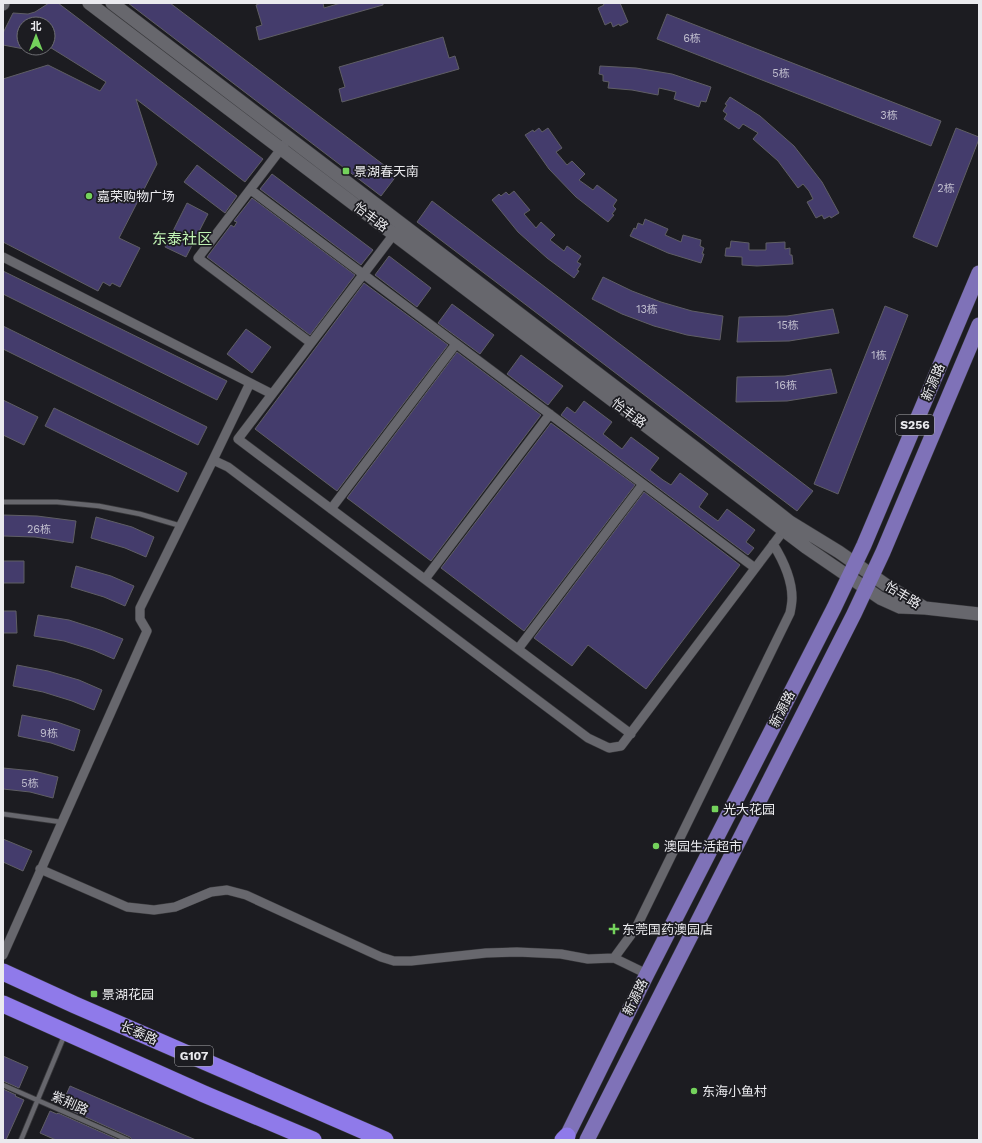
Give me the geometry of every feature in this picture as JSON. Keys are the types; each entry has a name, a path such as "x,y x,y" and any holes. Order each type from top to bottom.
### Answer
{"highway":[{"name":"长泰路","path":"3,972 75,1005 385,1140"},
{"name":"G107","path":"3,1004 204,1094 313,1140"}],"main road":[{"name":"新源路","path":"565,1139 647,974 849,577 979,273"},
{"name":"新源路","path":"587,1140 854,614 979,325"}],"street":[{"name":"怡丰路","path":"89,3 393,234 787,526 855,564 869,582"},
{"name":"怡丰路","path":"112,3 698,450 849,577 886,585 925,608 979,614"},
{"path":"289,139 198,258 311,343"},
{"path":"251,190 754,568"},
{"path":"401,224 238,439 631,734"},
{"path":"3,257 272,394"},
{"path":"331,509 456,344"},
{"path":"3,955 147,631 140,619 140,608 250,383"},
{"path":"425,579 550,414"},
{"path":"213,460 228,467 588,738 609,748 622,746 787,526"},
{"path":"518,650 643,484"},
{"path":"614,958 636,928 790,614 792,598 789,578 782,559 773,544"},
{"path":"40,869 127,907 154,910 175,907 211,892 227,890 246,895 381,957 394,961 411,961 486,953 517,952 561,954 588,959 614,958 647,974"}],"lane":[{"path":"3,502 57,502 99,506 140,514 181,526"},
{"path":"3,814 61,822"},
{"path":"21,1140 65,1033"},
{"name":"紫荆路","path":"3,1085 128,1140"}],"building":[{"name":"嘉荣购物广场","path":"49,3 58,3 263,159 245,182 136,99 157,164 119,238 140,248 120,287 112,283 110,286 103,282 98,291 3,242 3,79 48,65 100,91 106,82 56,51 56,16 16,16 16,47 3,45 3,33 13,13 28,14 35,12"},
{"path":"128,3 170,3 397,175 381,196"},
{"path":"261,3 323,3 324,8 341,3 383,3 383,5 259,40 256,27 262,25 256,5"},
{"path":"603,3 620,3 628,22 620,26 619,24 613,27 611,22 605,25 598,8 604,5"},
{"path":"667,14 941,121 931,146 657,39"},
{"path":"443,37 449,58 455,56 459,69 342,102 339,89 345,87 339,67"},
{"path":"600,66 636,68 672,74 711,87 706,102 701,101 699,107 674,99 676,92 659,88 658,95 632,90 608,88 609,82 603,81 603,75 599,74"},
{"path":"730,97 760,116 794,146 822,182 839,213 831,218 830,216 824,219 822,215 816,218 807,202 813,199 809,191 803,184 798,188 778,161 753,139 758,133 743,124 739,129 724,119 727,114 723,111 727,105 725,104"},
{"path":"539,128 542,132 548,128 562,148 556,152 567,165 572,161 585,174 579,180 593,190 597,185 617,200 613,206 616,209 612,214 614,215 608,222 576,197 549,169 525,135 533,130 534,132"},
{"path":"956,128 979,137 979,139 937,247 913,237"},
{"path":"197,165 237,196 225,213 184,182"},
{"path":"272,174 373,250 361,265 260,189"},
{"path":"514,191 530,210 524,214 536,228 541,222 555,235 550,240 564,251 567,246 581,256 577,262 581,264 577,270 579,271 574,278 547,258 518,232 492,200 499,194 501,196 506,192 509,195"},
{"path":"252,198 355,275 310,335 207,257 231,225 234,227 237,222 234,221"},
{"path":"432,201 813,491 797,511 417,222"},
{"path":"187,203 208,214 186,257 165,247"},
{"path":"645,219 668,229 665,235 681,242 683,235 701,240 700,246 704,248 702,254 704,254 701,263 668,253 630,236 634,228 636,229 638,223 643,225"},
{"path":"731,241 749,243 749,250 766,250 766,243 785,242 785,249 790,248 790,255 792,255 793,264 757,266 742,265 742,257 725,256 726,248 730,248"},
{"path":"389,256 431,288 417,307 375,275"},
{"path":"3,271 227,381 217,400 3,294"},
{"path":"603,277 632,291 661,302 692,311 723,316 720,340 687,335 654,326 622,314 592,299"},
{"path":"364,283 448,345 337,491 255,429"},
{"path":"452,304 494,335 480,354 438,323"},
{"path":"885,306 908,315 838,494 814,484"},
{"path":"833,309 839,333 789,341 737,342 739,317 787,316"},
{"path":"3,326 207,427 198,445 3,349"},
{"path":"246,329 271,347 252,373 227,354"},
{"path":"457,352 541,415 431,561 347,498"},
{"path":"521,355 563,386 548,405 507,374"},
{"path":"831,369 837,393 787,401 736,402 737,377 785,376"},
{"path":"3,400 38,417 24,445 3,435"},
{"path":"584,401 612,422 603,434 622,449 631,437 659,458 650,470 663,480 671,485 680,473 708,494 699,507 718,521 727,509 755,530 746,542 754,548 748,555 561,415 567,407 575,413"},
{"path":"54,408 187,473 178,492 45,426"},
{"path":"551,423 635,485 524,631 441,568"},
{"path":"644,492 740,565 646,689 588,645 572,666 534,638"},
{"path":"3,515 37,516 76,521 73,543 35,537 3,536"},
{"path":"96,517 132,527 154,537 146,557 125,548 91,538"},
{"path":"3,561 24,561 24,583 3,583"},
{"path":"76,566 111,576 134,586 125,606 104,597 71,587"},
{"path":"3,611 16,611 17,633 3,633"},
{"path":"38,615 69,620 123,639 114,659 93,650 64,641 34,636"},
{"path":"17,665 48,671 79,680 102,690 94,710 43,692 13,686"},
{"path":"22,715 57,722 80,730 74,751 51,743 18,736"},
{"path":"3,768 34,771 58,777 53,798 30,792 3,789"},
{"path":"3,839 32,851 23,871 3,862"},
{"path":"3,1056 28,1067 19,1088 3,1081"},
{"path":"70,1086 196,1140 132,1140 130,1137 61,1106"},
{"path":"3,1089 24,1100 6,1140 3,1140"},
{"path":"50,1111 57,1114 58,1113 119,1140 56,1140 40,1133"}],"place":[{"name":"景湖春天南","path":"346,171"},
{"name":"嘉荣购物广场","path":"89,196"},
{"name":"光大花园","path":"715,809"},
{"name":"澳园生活超市","path":"656,846"},
{"name":"东莞国药澳园店","path":"614,929"},
{"name":"景湖花园","path":"94,994"},
{"name":"东海小鱼村","path":"694,1091"}],"district":[{"name":"东泰社区","path":"182,239"}]}
